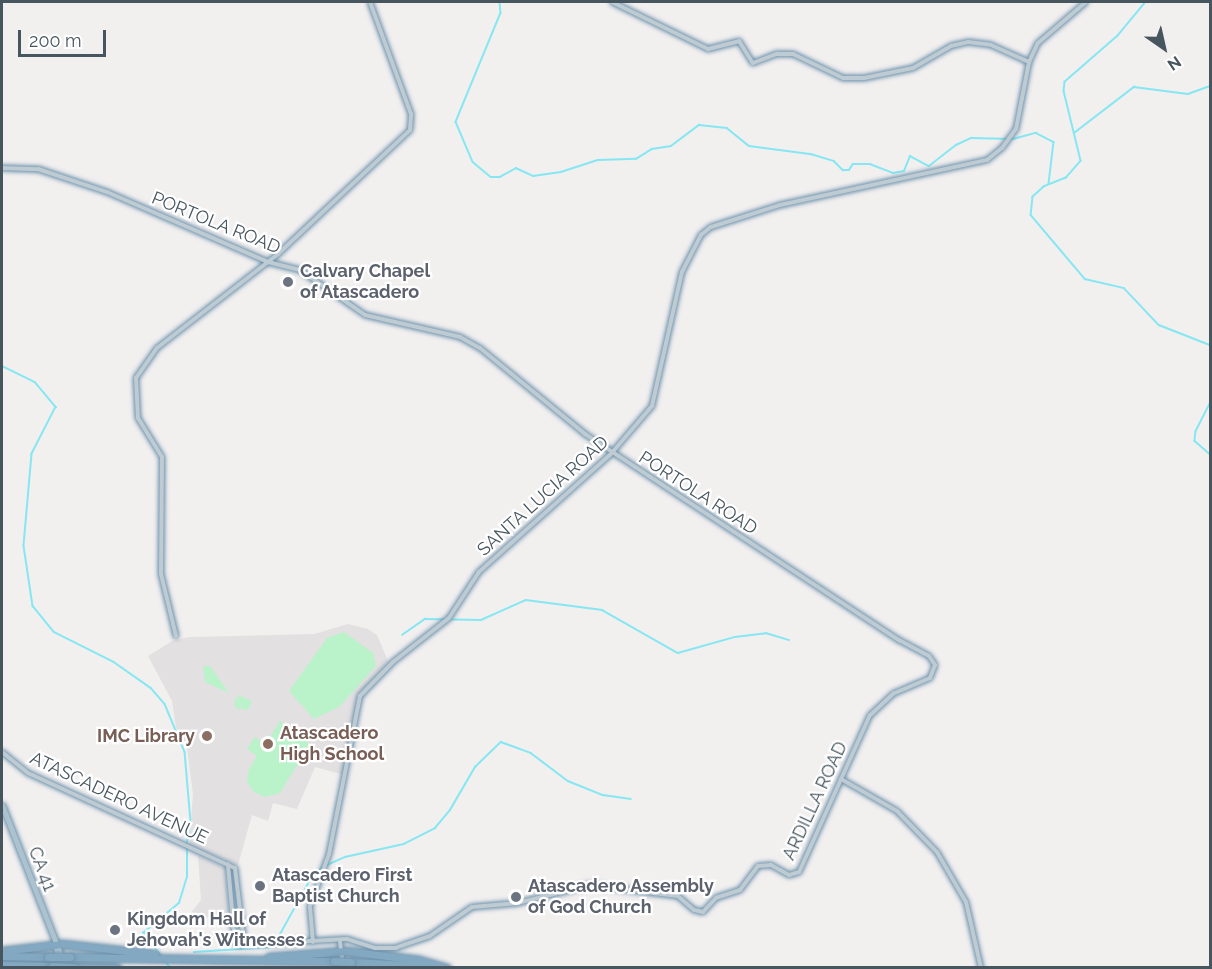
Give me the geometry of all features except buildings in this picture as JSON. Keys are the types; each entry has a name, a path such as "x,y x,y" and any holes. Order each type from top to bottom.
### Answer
{"highway":[{"path":"2,953 55,944 163,957"},
{"path":"251,960 341,950 408,958 447,968"},
{"path":"2,953 48,957 334,961 442,968"},
{"path":"2,965 117,968"}],"main road":[{"name":"CA 41","path":"2,805 63,967"}],"street":[{"path":"176,636 161,574 162,460 138,418 135,385 142,367 157,348 268,262 398,144 411,127 411,114 370,2"},
{"path":"612,2 708,49 739,42 753,63 777,54 793,54 843,78 864,78 912,68 951,46 968,42 991,45 1029,62"},
{"name":"SANTA LUCIA ROAD","path":"313,942 310,906 329,854 360,696 393,662 451,616 479,572 612,453 656,398 682,272 705,231 780,205 987,160 1002,148 1016,129 1029,62 1043,36 1086,2"},
{"name":"PORTOLA ROAD","path":"2,168 38,169 106,192 268,262 300,270 365,315 439,330 477,346 612,453 929,656 935,668 926,681"},
{"name":"ARDILLA ROAD","path":"244,943 340,942 347,939 375,948 396,948 430,936 472,907 518,903 590,885 678,896 694,910 703,912 716,898 740,890 758,866 771,865 789,875 799,872 874,710 894,693 926,681"},
{"name":"ATASCADERO AVENUE","path":"2,752 28,773 228,864"},
{"path":"841,779 889,805 937,852 966,902 981,968"},
{"path":"228,864 237,874 244,943 235,944 228,864"},
{"path":"340,942 343,968"}],"shaded area":[{"name":"Atascadero High School","path":"348,624 368,629 377,635 388,661 357,696 344,775 315,767 297,809 273,803 268,821 252,815 238,865 189,845 193,794 187,748 176,728 172,701 148,656 172,641 189,637 314,634"},
{"path":"198,855 225,868 229,916 186,919 201,900"}],"green space":[{"path":"344,632 373,653 376,666 339,707 314,719 289,691 327,638"},
{"path":"203,666 210,666 229,693 205,682"},
{"path":"238,695 252,701 248,710 242,709 240,701 241,710 234,706 236,697 240,699"},
{"path":"281,720 283,725 303,733 309,745 280,793 265,797 254,792 247,782 249,769 257,756 247,749 255,737 265,744"}],"waterway":[{"path":"500,2 501,13 456,122 473,162 491,177 500,177 516,168 533,176 561,172 598,160 636,159 652,149 671,146 699,125 727,128 749,146 811,154 834,161 843,170 849,170 853,164 870,164 893,173 904,171 910,156 929,166 956,145 971,138 1013,139 1036,133 1054,142 1049,184"},
{"path":"1146,2 1118,36 1065,82 1064,91 1081,161 1066,178 1044,187 1033,197 1031,215 1085,279 1124,288 1159,325 1210,345"},
{"path":"1074,133 1134,87 1188,94 1210,86"},
{"path":"2,366 35,382 56,407 32,454 24,546 33,606 54,632 114,662 151,688 165,704 185,752 191,822 187,844"},
{"path":"1210,404 1196,431 1195,441 1210,454"},
{"path":"402,635 425,619 481,620 526,600 602,610 678,653 735,637 766,633 789,640"},
{"path":"327,865 345,857 404,844 435,828 450,810 475,767 501,742 531,753 568,781 603,795 631,799"},
{"path":"161,956 143,933 179,903 187,877 187,849"},
{"path":"194,952 273,947 310,880 322,867"},
{"path":"166,962 171,968"}],"place":[{"name":"Calvary Chapel of Atascadero","path":"288,282"},
{"name":"IMC Library","path":"207,736"},
{"name":"Atascadero High School","path":"268,744"},
{"name":"Atascadero First Baptist Church","path":"260,886"},
{"name":"Atascadero Assembly of God Church","path":"516,897"},
{"name":"Kingdom Hall of Jehovah's Witnesses","path":"115,930"}]}
